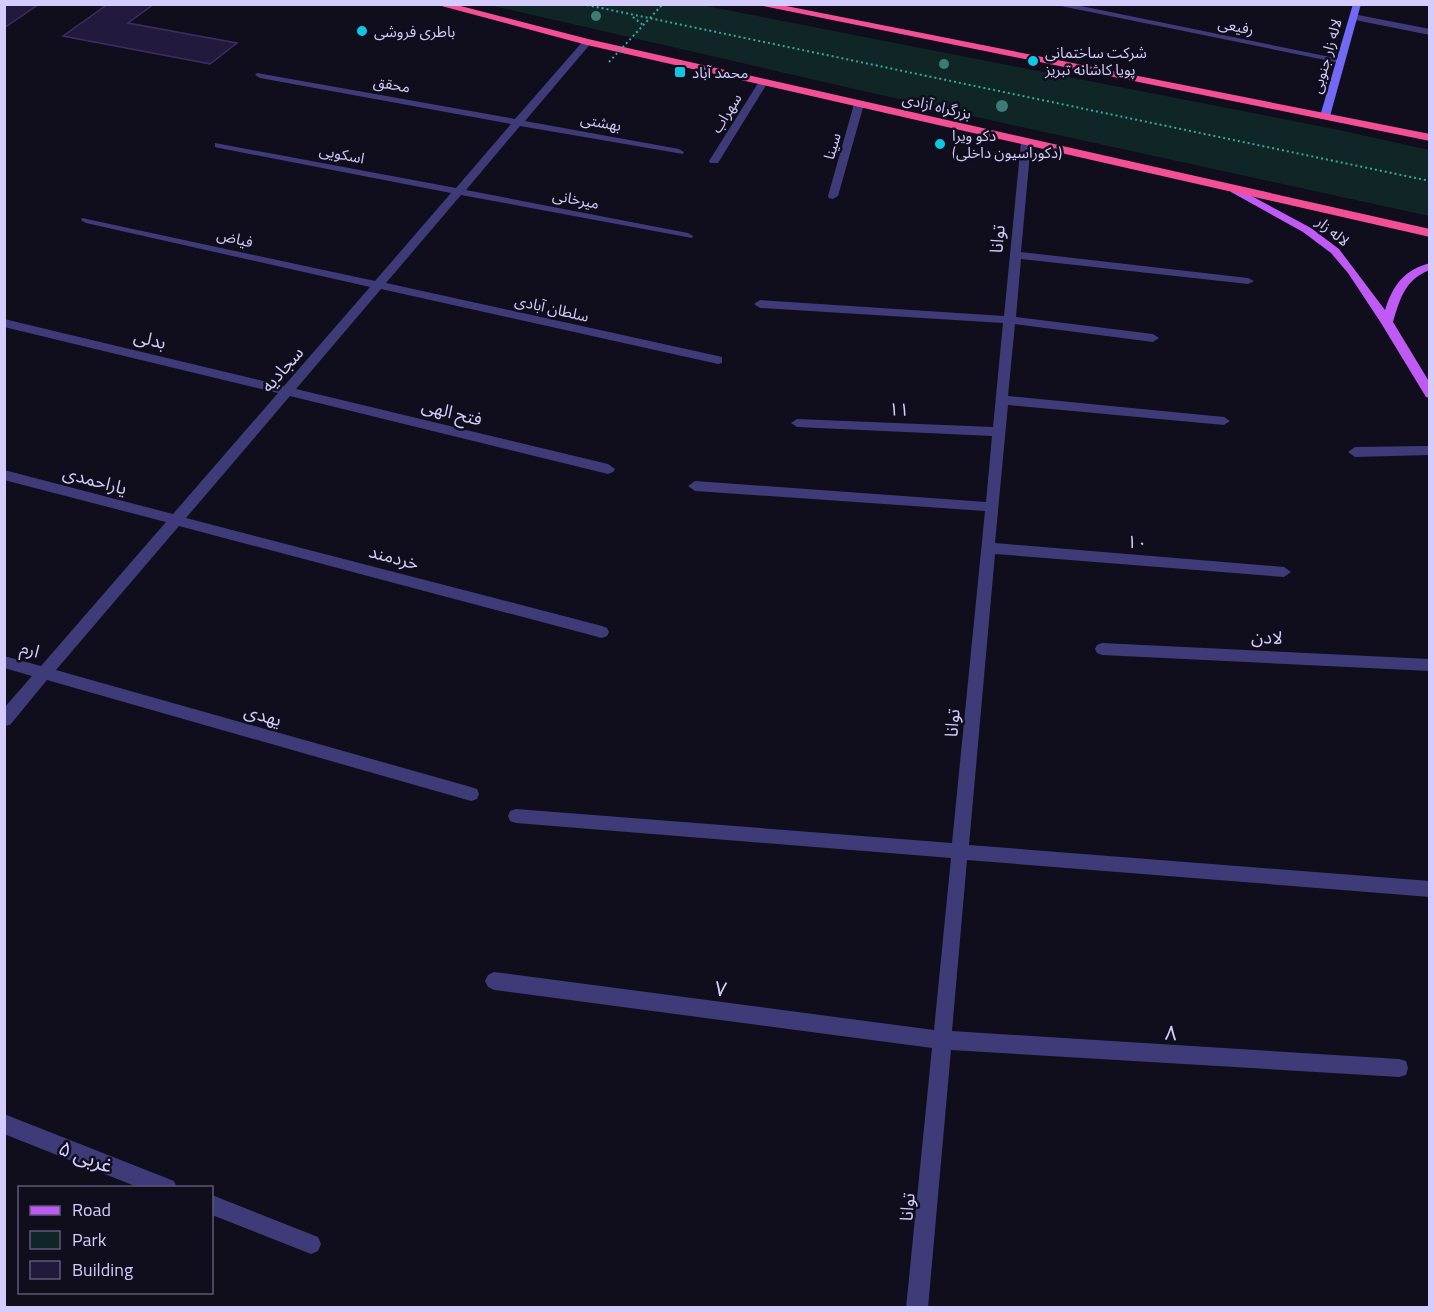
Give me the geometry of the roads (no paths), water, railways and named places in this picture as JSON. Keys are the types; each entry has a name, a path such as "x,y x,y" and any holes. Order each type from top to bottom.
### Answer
{"highway":[{"name":"بزرگراه آزادی","path":"439,4 587,42 1430,233"},
{"path":"758,4 1430,138"}],"main road":[{"name":"لاله زار","path":"1235,190 1307,230 1335,251 1352,271 1387,322 1430,394"},
{"path":"1387,322 1398,286 1413,270 1430,266"}],"street":[{"name":"رفیعی","path":"1055,4 1340,60"},
{"name":"لاله زار جنوبی","path":"1324,116 1357,4"},
{"path":"1353,17 1430,32"},
{"name":"سجادیه","path":"4,720 587,42"},
{"name":"محقق","path":"260,75 518,122"},
{"name":"سهراب","path":"714,161 763,82"},
{"name":"سینا","path":"833,196 859,104"},
{"name":"بهشتی","path":"518,122 679,152"},
{"name":"توانا","path":"917,1308 1026,142"},
{"name":"اسکویی","path":"219,145 458,192"},
{"name":"میرخانی","path":"458,192 688,236"},
{"name":"فیاض","path":"86,220 378,285"},
{"path":"1015,255 1248,281"},
{"name":"سلطان آبادی","path":"378,285 718,360"},
{"path":"760,304 1010,320 1153,338"},
{"name":"بدلی","path":"4,323 287,391"},
{"name":"فتح الهی","path":"287,391 608,469"},
{"path":"1002,400 1224,421"},
{"name":"۱۱","path":"797,423 999,432"},
{"path":"1355,452 1430,450"},
{"name":"یاراحمدی","path":"4,475 176,520"},
{"path":"695,486 992,507"},
{"name":"خردمند","path":"176,520 602,632"},
{"name":"۱۰","path":"988,548 1284,572"},
{"name":"لادن","path":"1102,649 1430,664"},
{"name":"ارم","path":"4,662 45,673"},
{"name":"یهدی","path":"45,673 471,794"},
{"path":"516,816 1430,889"},
{"name":"۷","path":"494,981 942,1040"},
{"name":"۸","path":"942,1040 1399,1068"},
{"name":"۵ غربی","path":"4,1124 162,1186"},
{"path":"213,1205 311,1244"}],"place":[{"name":"باطری فروشی","path":"362,31"},
{"name":"شرکت ساختمانی پویا کاشانه تبریز","path":"1033,61"},
{"name":"محمد آباد","path":"680,72"},
{"name":"دکو ویرا (دکوراسیون داخلی)","path":"940,144"}]}
